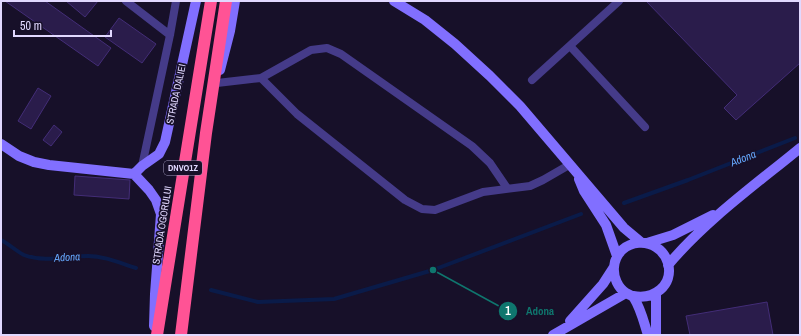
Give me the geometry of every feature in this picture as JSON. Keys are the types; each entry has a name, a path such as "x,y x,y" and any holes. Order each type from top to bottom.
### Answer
{"highway":[{"name":"STRADA OGORULUI","path":"156,335 211,1"},
{"name":"DNVO1Z","path":"181,335 206,133 226,1"}],"street":[{"name":"STRADA DALIEI","path":"134,174 142,166 159,154 165,142 196,1"},
{"path":"206,133 230,31 235,1"},
{"path":"394,1 425,20 455,44 490,76 520,106 624,228 644,243 654,246 661,251 665,257 668,265 668,273 662,288 656,293 641,297 629,294 557,332"},
{"path":"1,144 20,156 34,162 134,174 149,190 156,200 161,214 155,294 156,335"},
{"path":"668,265 683,247 724,210 800,148"},
{"path":"576,173 584,191 606,225 617,256"},
{"path":"557,332 604,284 614,267 617,256 624,248 631,244 644,243 672,235 724,210"},
{"path":"614,267 615,277 620,287 629,294 641,313 648,335"},
{"path":"656,293 656,335"}],"lane":[{"path":"126,1 170,35"},
{"path":"142,166 176,1"},
{"path":"532,80 619,1"},
{"path":"570,46 645,127"},
{"path":"217,83 261,78 311,50 327,48 341,54 472,146 490,163 507,188"},
{"path":"261,78 297,114 405,200 422,209 435,210 483,192 530,186 569,165"}],"building":[{"path":"5,1 45,1 111,48 98,66"},
{"path":"66,1 98,1 85,17"},
{"path":"646,1 800,1 800,63 736,120 724,108 737,95"},
{"path":"119,18 156,44 142,63 105,37"},
{"path":"38,88 51,96 31,129 18,121"},
{"path":"54,125 62,132 51,146 43,140"},
{"path":"75,176 130,180 129,199 74,195"},
{"path":"767,302 773,335 690,335 686,316"}],"waterway":[{"name":"Adona","path":"624,203 688,180 795,138"},
{"name":"Adona","path":"211,290 258,302 334,299 433,270 581,214"},
{"name":"Adona","path":"1,240 24,255 40,259 94,256 136,268"}],"place":[{"name":"Adona","path":"433,270"}]}
